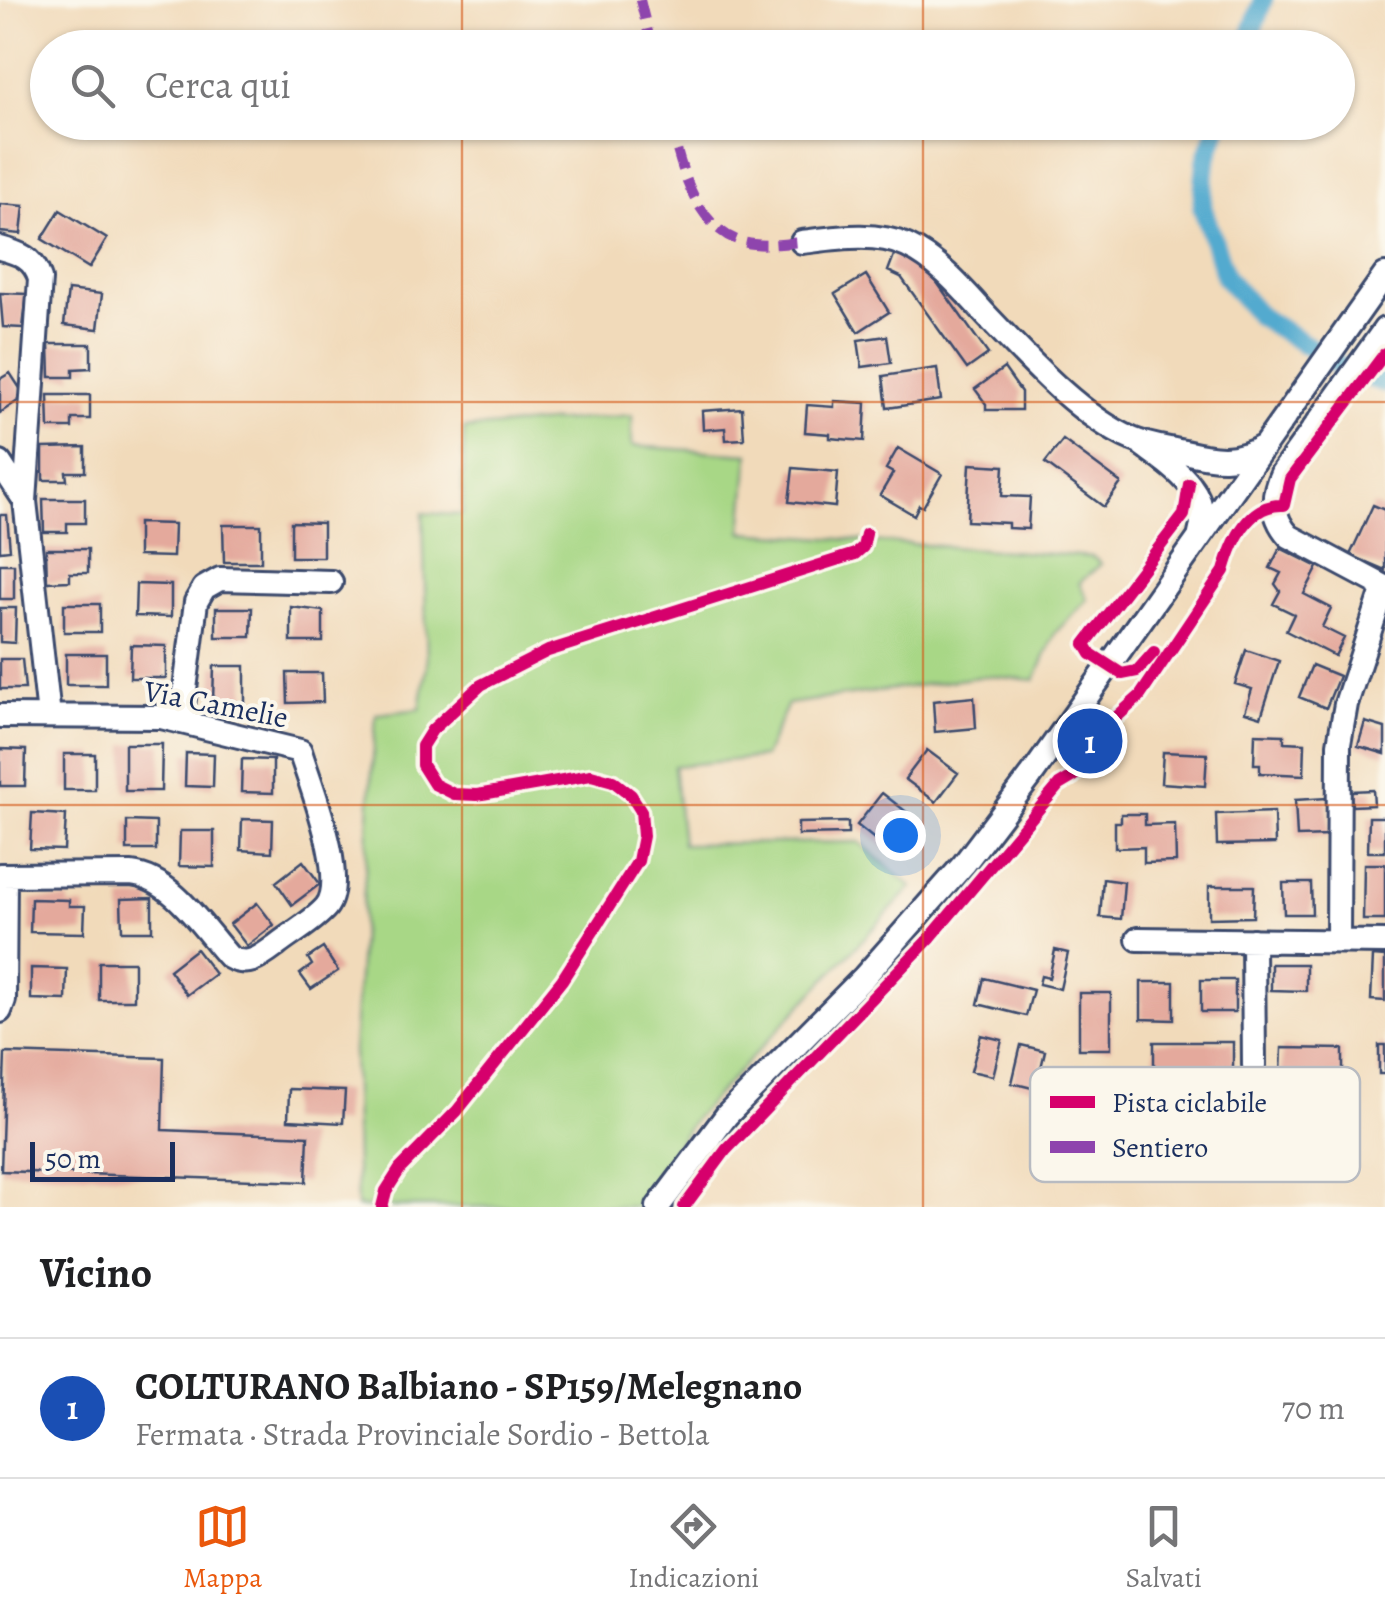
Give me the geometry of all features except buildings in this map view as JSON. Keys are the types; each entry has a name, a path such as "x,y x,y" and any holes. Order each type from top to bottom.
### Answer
{"street":[{"path":"802,242 878,238 920,254 1042,370 1106,424 1137,441 1188,483"},
{"path":"0,248 24,256 36,267 41,292 25,500 49,716"},
{"path":"662,1203 727,1115 864,977 951,880 1031,776 1385,275"},
{"path":"1338,941 1339,744 1346,704 1385,587 1284,532 1276,516 1274,493 1282,472 1385,329"},
{"path":"1137,441 1201,456 1235,458 1266,444"},
{"path":"1198,538 1203,507 1182,464 1201,456"},
{"path":"0,463 25,500"},
{"path":"182,722 196,602 208,584 228,578 330,582"},
{"name":"Via Camelie","path":"0,716 151,716 300,751 333,868 333,890 324,909 258,959 242,962 229,956 168,890 151,878 130,874 3,874"},
{"path":"0,1010 4,995 3,874"},
{"path":"1138,939 1385,942"},
{"path":"1253,940 1254,1065"}],"green space":[{"path":"632,415 632,446 749,454 742,532 1093,557 1101,564 1079,583 1088,599 1055,633 1035,680 986,676 788,704 764,757 674,766 682,844 859,842 912,887 693,1120 636,1207 357,1207 353,1050 376,714 420,709 427,665 423,513 462,515 464,429"}],"waterway":[{"path":"1252,30 1263,0"},
{"path":"1213,140 1206,161 1202,206 1226,278 1259,316 1345,369 1385,383"}],"marked path":[{"path":"640,0 648,30"},
{"path":"675,140 695,198 718,229 734,239 754,244 802,242"}],"cycle path":[{"path":"684,1207 726,1150 931,937 1059,785 1074,776 1111,722 1140,696 1224,571 1244,526 1261,510 1284,505 1290,479 1385,353"},
{"path":"1154,652 1137,671 1122,674 1091,654 1085,644 1184,515 1189,484"},
{"path":"382,1207 386,1191 400,1169 457,1111 562,980 638,861 643,836 641,811 631,795 613,781 591,775 477,795 454,794 434,784 422,765 422,746 432,730 481,685 548,651 855,554 863,547 866,534"}],"place":[{"name":"COLTURANO Balbiano - SP159/Melegnano","path":"1090,741"}]}
